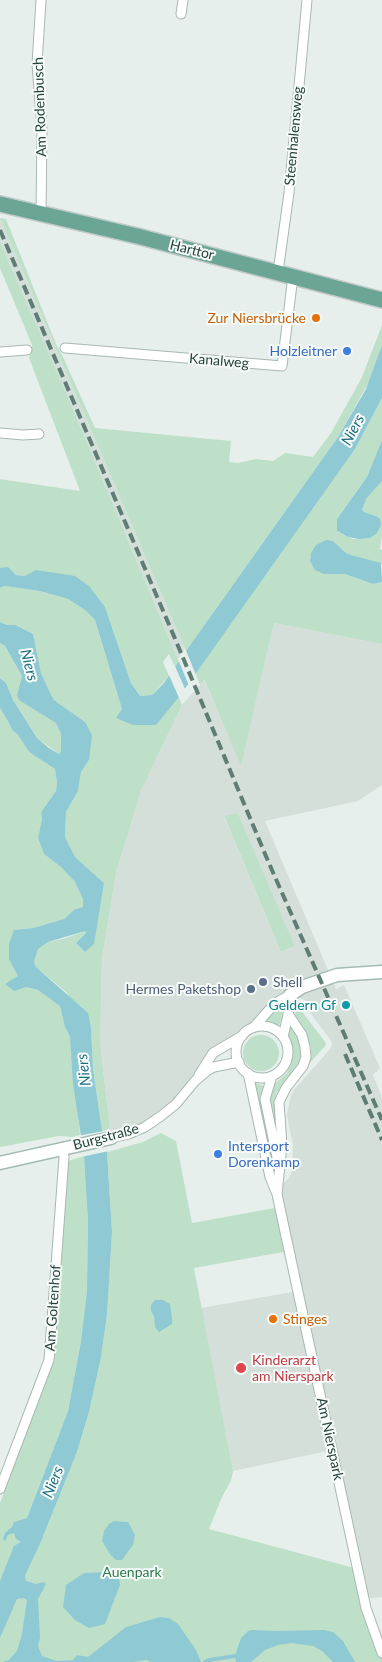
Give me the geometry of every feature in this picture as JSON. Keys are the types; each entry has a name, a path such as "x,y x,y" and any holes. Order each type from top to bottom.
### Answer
{"main road":[{"name":"Harttor","path":"0,204 137,236 382,300"}],"street":[{"name":"Am Rodenbusch","path":"41,0 37,64 42,129 41,214"},
{"path":"181,14 183,0"},
{"name":"Steenhalensweg","path":"278,272 289,193 306,0"},
{"name":"Kanalweg","path":"65,348 282,366 293,276"},
{"path":"0,352 27,350"},
{"path":"0,433 39,434"},
{"name":"Burgstraße","path":"0,1163 129,1134 144,1127 176,1104 195,1081 213,1053 253,1028 279,1001 302,987 337,975 382,972"},
{"path":"283,1037 290,995"},
{"name":"Am Nierspark","path":"277,1194 282,1145 279,1102 286,1088 303,1066 306,1057 302,1035 288,1014"},
{"path":"243,1035 237,1048 239,1062 248,1073 255,1077 264,1078 272,1076 284,1066 287,1059 287,1044 277,1031 269,1027 253,1028"},
{"name":"Burgstraße","path":"195,1081 214,1067 239,1062"},
{"name":"Am Nierspark","path":"248,1073 270,1177 277,1194 366,1608 382,1653"},
{"name":"Am Nierspark","path":"272,1076 265,1099 280,1172"},
{"name":"Am Goltenhof","path":"0,1489 49,1360 64,1157 68,1147"}],"shaded area":[{"path":"0,218 186,651 179,662 67,395 0,242"},
{"path":"274,623 382,644 382,785 358,801 265,821 336,989 344,985 380,1068 373,1075 382,1097 382,1597 364,1599 332,1450 233,1471 201,1308 298,1291 279,1187 289,1178 292,1171 293,1145 287,1116 291,1095 331,1048 332,1043 330,1039 305,1006 305,1000 290,995 253,1028 228,1043 161,1116 111,1138 100,1043 102,959 116,873 141,791 182,705 200,685 203,678 241,765","holes":["238,813 295,946 281,952 224,817"]}],"green space":[{"path":"0,218 6,219 56,344 95,428 231,441 229,462 238,463 256,459 273,461 285,453 313,457 331,433 362,377 382,325 382,345 370,380 338,437 186,651"},
{"path":"0,242 67,395 179,662 175,667 169,654 163,662 169,676 152,695 140,696 131,683 105,607 25,576 16,575 8,568 0,568 0,479 80,491 29,358 32,345 0,268"},
{"path":"382,398 382,440 367,477 337,519 337,531 353,539 370,538 376,516 364,512 362,506 382,481 382,535 380,549 382,550 382,564 346,553 333,541 310,557 311,564 333,573 345,574 373,584 382,582 382,644 274,623 241,766 204,679 200,685 195,672 355,449"},
{"path":"5,586 40,591 68,599 85,610 95,620 122,709 117,718 155,725 179,697 182,705 141,791 116,873 102,959 100,1043 110,1129 102,1131 93,1069 91,1028 66,992 36,967 34,962 38,949 48,942 85,931 86,933 76,943 85,952 104,883 75,857 65,837 66,812 78,791 81,772 89,760 85,722 54,700 51,695 41,673 33,634 17,625 7,625 0,622 0,588"},
{"path":"0,643 5,646 22,676 17,695 56,723 61,734 61,751 59,754 37,738 13,700 6,683 0,678"},
{"path":"0,708 12,730 18,735 29,752 55,769 56,791 41,812 42,819 38,838 44,854 61,867 75,882 83,899 83,907 75,909 64,919 33,928 14,930 26,987 38,990 60,1005 65,1027 70,1037 80,1135 72,1137 59,1136 0,1147"},
{"path":"238,813 295,946 281,952 224,816"},
{"path":"283,1003 285,1004 279,1027 265,1022"},
{"path":"296,1004 326,1043 307,1066 311,1047 295,1016"},
{"path":"288,1026 291,1026 301,1041 302,1055 297,1068 276,1093 274,1104 279,1133 277,1136 268,1103 273,1085 287,1073 292,1057 291,1045 287,1036"},
{"path":"261,1035 268,1036 274,1040 278,1046 278,1060 274,1066 268,1070 261,1071 254,1070 248,1066 244,1060 243,1053 244,1046 248,1040 254,1036"},
{"path":"253,1083 262,1085 264,1089 274,1163 272,1165 269,1164"},
{"name":"Auenpark","path":"161,1133 176,1141 192,1223 280,1207 289,1251 194,1268 233,1471 231,1481 222,1497 209,1529 358,1569 382,1652 382,1662 0,1662 0,1638 77,1452 89,1412 101,1357 107,1315 112,1232 107,1152 143,1142"},
{"path":"84,1156 88,1222 87,1291 81,1341 68,1411 27,1518 14,1522 8,1535 14,1533 22,1542 0,1581 0,1503 54,1360 68,1161"}],"water":[{"name":"Niers","path":"382,345 382,398 355,449 179,697 156,725 133,725 116,718 122,709 95,620 85,610 68,599 40,591 5,586 0,588 0,568 8,567 16,575 25,576 36,570 75,576 89,586 105,607 131,683 140,696 152,695 164,683 338,437 366,389"},
{"path":"382,440 382,481 366,499 362,509 364,512 380,519 381,525 377,533 370,538 348,537 337,531 337,519 367,477"},
{"path":"326,540 333,541 346,553 381,563 382,582 373,584 345,574 324,574 315,570 310,561 311,553 316,545"},
{"name":"Niers","path":"0,622 7,625 16,625 33,634 41,673 51,695 54,700 85,722 92,735 89,760 81,772 78,791 66,812 65,837 75,857 104,883 94,944 85,952 76,943 86,933 85,931 48,942 38,949 34,962 36,967 88,1013 91,1028 93,1069 107,1152 112,1232 107,1315 101,1357 89,1412 77,1452 25,1576 26,1581 36,1584 44,1582 46,1584 38,1599 40,1638 38,1646 42,1656 57,1661 73,1660 77,1655 88,1657 126,1627 160,1617 169,1618 178,1624 196,1650 201,1662 150,1662 147,1660 133,1662 2,1662 9,1660 17,1651 22,1634 27,1600 24,1598 17,1599 0,1638 0,1581 14,1546 21,1542 16,1539 14,1533 8,1535 5,1541 3,1539 5,1533 12,1527 14,1522 27,1518 68,1411 81,1341 87,1291 88,1222 84,1156 73,1084 70,1037 65,1027 60,1006 38,990 26,987 14,991 5,984 18,976 9,959 9,944 14,930 33,928 64,919 75,909 83,907 83,899 75,882 61,867 44,854 38,838 42,819 41,812 56,791 55,769 29,752 18,735 12,730 0,708 0,678 6,683 13,700 37,738 59,754 61,751 61,734 56,723 19,700 17,695 22,676 5,646 0,643"},
{"path":"155,1300 163,1300 170,1304 172,1318 172,1324 159,1332 155,1327 154,1316 151,1311 151,1305"},
{"path":"114,1521 128,1522 135,1535 133,1545 122,1560 116,1560 102,1541 104,1531"},
{"path":"112,1570 118,1573 120,1585 105,1624 89,1628 75,1620 63,1607 66,1585 84,1573"},
{"path":"324,1630 333,1632 343,1641 355,1662 333,1662 322,1651 313,1646 292,1643 278,1645 265,1650 251,1662 236,1662 235,1656 241,1638 248,1631"}],"pier":[{"path":"185,648 196,675 189,686 178,659"},
{"path":"174,664 186,691 180,700 168,673"},
{"path":"104,1131 109,1151 81,1157 77,1136"}],"waterway":[{"path":"205,1662 235,1656"}],"railway":[{"path":"0,230 268,861 382,1120"},
{"path":"345,1054 382,1140"}],"place":[{"name":"Zur Niersbrücke","path":"316,318"},
{"name":"Holzleitner","path":"347,351"},
{"name":"Shell","path":"263,982"},
{"name":"Hermes Paketshop","path":"251,989"},
{"name":"Geldern Gf","path":"346,1005"},
{"name":"Intersport Dorenkamp","path":"218,1154"},
{"name":"Stinges","path":"273,1319"},
{"name":"Kinderarzt am Nierspark","path":"241,1368"}]}
